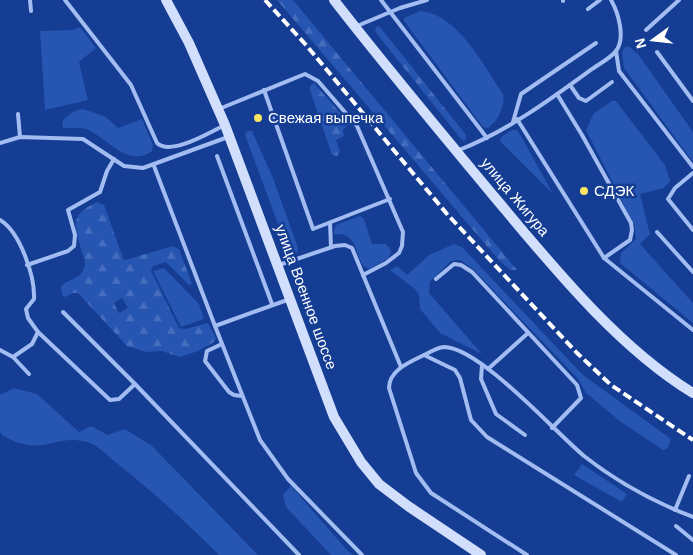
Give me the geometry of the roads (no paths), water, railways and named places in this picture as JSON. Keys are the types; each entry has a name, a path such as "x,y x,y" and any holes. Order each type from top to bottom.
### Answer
{"main road":[{"name":"улица Военное шоссе","path":"166,0 189,43 226,124 334,417 361,462 379,484 481,555"},
{"name":"улица Жигура","path":"334,0 547,259 619,335 668,376 693,393"}],"lane":[{"path":"30,0 31,11"},
{"path":"66,0 131,85 157,143 161,146 176,147 226,124"},
{"path":"381,0 487,138"},
{"path":"406,0 409,5"},
{"path":"355,27 390,12 427,0"},
{"path":"588,9 600,0"},
{"path":"611,0 620,23 620,39 616,51 619,71 693,167"},
{"path":"646,30 679,0"},
{"path":"596,43 521,94 515,121 604,258 693,330"},
{"path":"457,151 487,138 515,121 570,85 616,51"},
{"path":"657,52 693,101"},
{"path":"219,109 305,74 318,81 357,126 403,232 402,246 386,263 363,274"},
{"path":"570,85 579,98 586,100 612,82"},
{"path":"264,90 313,230 390,199"},
{"path":"557,94 631,224 630,240 604,258"},
{"path":"18,114 20,137"},
{"path":"0,143 20,137 83,139 124,166 134,168 154,166 230,136"},
{"path":"217,156 272,304"},
{"path":"27,265 68,251 74,246 75,235 68,210 100,192 106,171 114,159"},
{"path":"154,166 260,440 288,479 362,555"},
{"path":"693,173 675,188 668,199 693,230"},
{"path":"0,220 15,234 27,265 34,298 26,309 38,332 110,400 119,399 135,384"},
{"path":"330,223 331,247"},
{"path":"657,232 693,272"},
{"path":"279,265 331,247 345,245 352,248 401,367"},
{"path":"436,279 454,264 462,265 472,272 577,385 581,398 552,428"},
{"path":"215,326 291,298"},
{"path":"63,312 299,555"},
{"path":"13,357 32,344 38,332"},
{"path":"488,369 528,333"},
{"path":"222,344 207,351 205,361 229,392 234,396 242,396"},
{"path":"527,555 431,493 423,484 416,473 389,388 391,378 401,367 438,348 445,348 466,355 488,369 585,457 644,496 693,517"},
{"path":"0,350 13,357 29,374"},
{"path":"424,355 455,370 471,420 487,437 676,555"},
{"path":"482,364 481,379 496,414 525,435"},
{"path":"675,510 689,476"},
{"path":"676,526 693,540"}],"railway":[{"path":"265,0 306,45 447,214 577,353 611,385 693,440"}],"place":[{"name":"Свежая выпечка","path":"258,118"},
{"name":"СДЭК","path":"584,191"}]}
